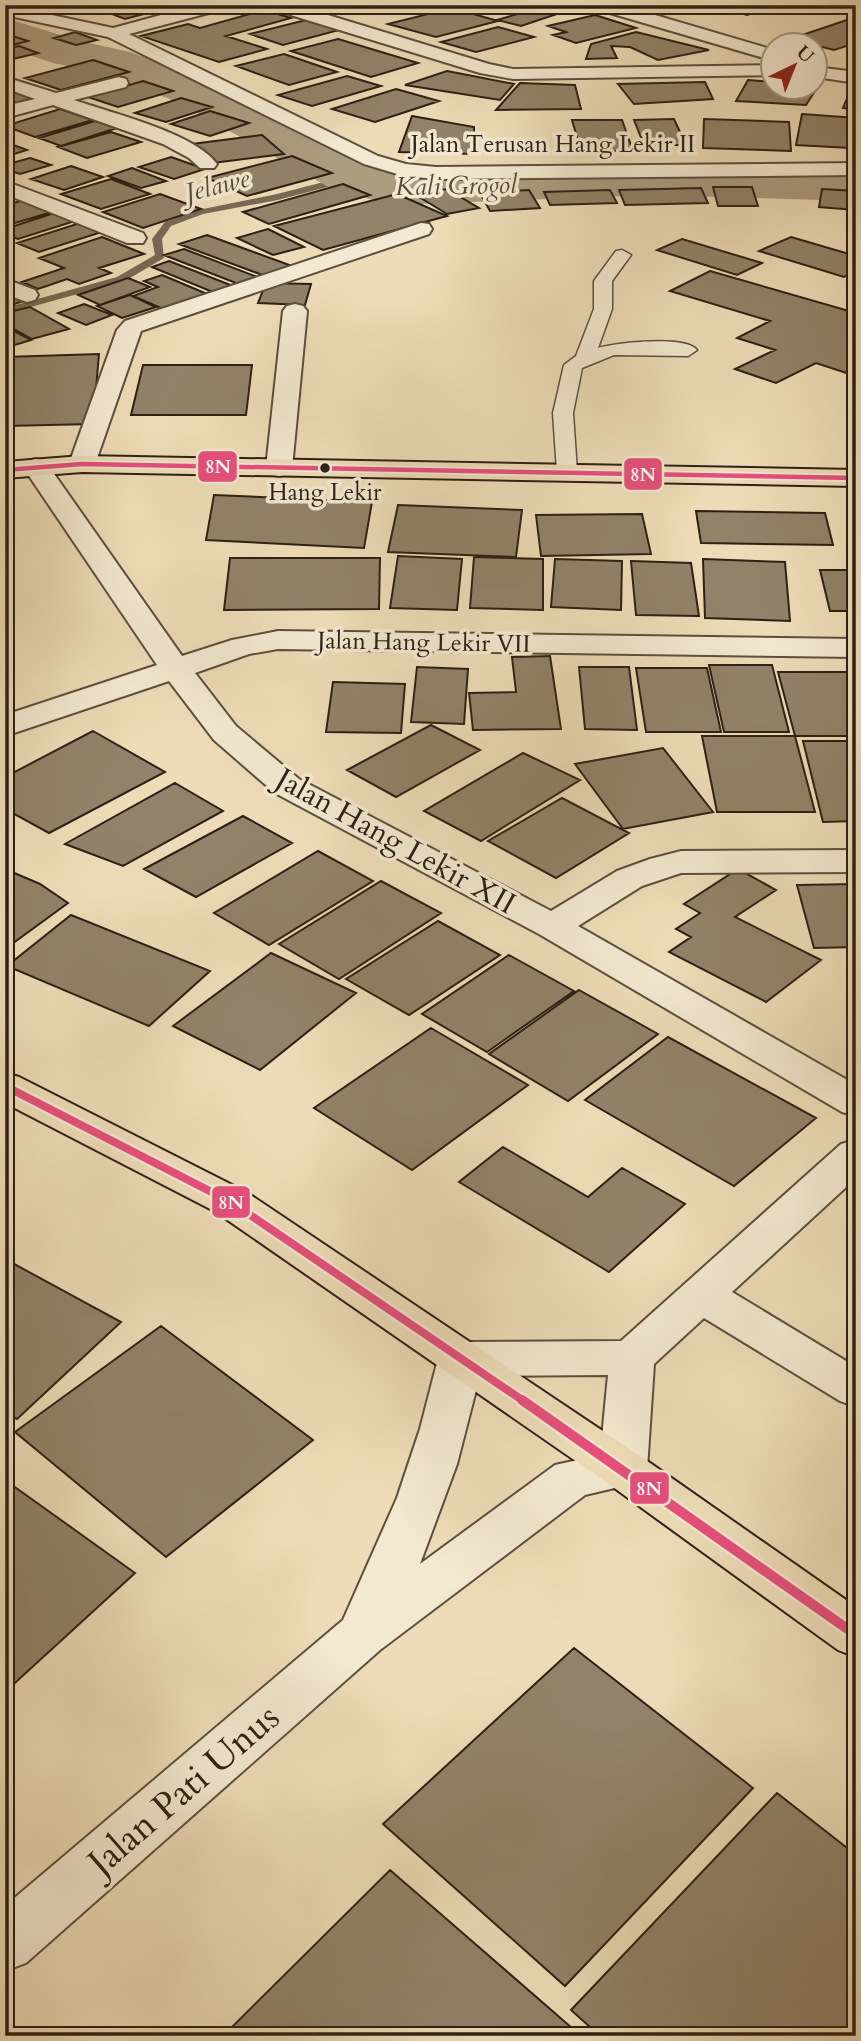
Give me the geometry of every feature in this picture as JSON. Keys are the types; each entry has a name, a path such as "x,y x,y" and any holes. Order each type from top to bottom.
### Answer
{"main road":[{"path":"5,470 82,464 856,478"},
{"path":"5,1086 231,1202 623,1469 856,1635"}],"street":[{"name":"Jalan Terusan Hang Lekir II","path":"113,33 218,5"},
{"path":"277,5 486,69 513,74 760,70"},
{"path":"602,5 760,52"},
{"name":"Jalan Terusan Hang Lekir II","path":"5,10 113,33 371,160 404,170 436,173 804,167 856,169"},
{"path":"830,74 856,78"},
{"path":"5,82 170,140 196,154 207,164"},
{"path":"5,112 119,83"},
{"path":"5,187 135,238"},
{"path":"82,464 129,330 133,326 421,229"},
{"path":"5,286 27,295"},
{"path":"279,468 295,311"},
{"name":"Jalan Hang Lekir XII","path":"36,467 175,668 225,733 287,786 552,926 856,1103"},
{"name":"Jalan Hang Lekir VII","path":"5,726 243,646 278,640 856,648"},
{"path":"552,926 638,873 659,866 681,862 856,861"},
{"path":"461,1359 632,1358 856,1154"},
{"path":"703,1296 856,1389"},
{"path":"623,1469 632,1358"},
{"name":"Jalan Pati Unus","path":"362,1635 398,1562 425,1491 447,1423 461,1359"},
{"name":"Jalan Pati Unus","path":"5,1943 362,1635 572,1478 623,1469"}],"lane":[{"path":"585,356 603,309 603,281 622,255"},
{"path":"567,472 563,413 573,365 585,356 622,348 688,350"}],"building":[{"path":"88,5 153,5 163,9 125,19"},
{"path":"343,5 397,5 363,13"},
{"path":"536,5 578,7 521,26 497,20 542,7"},
{"path":"710,5 781,5 747,15"},
{"path":"452,8 498,21 436,37 388,24"},
{"path":"264,10 291,18 226,36 267,49 219,62 141,36 188,24 200,28"},
{"path":"595,15 636,28 576,43 553,35 566,32 548,26"},
{"path":"856,17 856,43 834,50 830,49 830,32 811,32"},
{"path":"306,20 339,30 283,45 250,34"},
{"path":"498,27 534,37 476,52 441,42"},
{"path":"75,32 97,40 76,45 54,38"},
{"path":"636,32 709,50 658,60 630,47 611,46 617,58 586,59 591,44"},
{"path":"6,34 28,41 5,47"},
{"path":"338,39 418,63 371,77 291,51"},
{"path":"19,46 38,53 5,61 5,49"},
{"path":"284,54 337,72 289,85 236,66"},
{"path":"93,60 129,72 61,90 25,78"},
{"path":"447,71 514,84 500,100 405,85"},
{"path":"347,76 381,86 312,106 278,95"},
{"path":"748,80 760,81 760,102 808,102 806,105 736,101"},
{"path":"143,81 173,91 118,107 88,97"},
{"path":"705,82 713,99 634,104 618,84"},
{"path":"520,83 575,85 581,109 496,110"},
{"path":"852,87 856,87 856,110 843,108"},
{"path":"5,88 40,101 5,110"},
{"path":"396,89 439,101 375,122 332,109"},
{"path":"181,98 212,107 166,122 135,113"},
{"path":"60,109 93,120 35,137 5,126"},
{"path":"210,111 249,123 210,136 171,124"},
{"path":"802,114 856,118 856,134 850,148 796,145"},
{"path":"412,116 474,127 474,154 399,152"},
{"path":"674,119 686,145 644,145 634,120"},
{"path":"704,119 789,122 791,151 703,148"},
{"path":"572,120 622,120 633,151 581,151"},
{"path":"95,121 117,128 61,146 39,138"},
{"path":"111,132 141,142 87,158 58,147"},
{"path":"262,135 284,154 213,163 192,144"},
{"path":"5,142 27,150 5,157"},
{"path":"292,156 332,173 247,196 207,178"},
{"path":"171,157 205,169 174,179 139,167"},
{"path":"30,158 51,165 20,174 5,169 5,165"},
{"path":"71,166 103,177 64,190 31,179"},
{"path":"132,168 166,181 141,188 108,176"},
{"path":"111,179 150,194 101,209 61,194"},
{"path":"343,184 370,195 269,224 243,212"},
{"path":"713,187 752,187 758,206 718,206"},
{"path":"701,188 708,203 625,205 619,190"},
{"path":"447,189 479,208 447,214 416,195"},
{"path":"822,189 856,191 856,210 819,207"},
{"path":"529,190 540,208 490,211 480,193"},
{"path":"610,190 617,203 550,205 544,192"},
{"path":"160,194 201,209 143,228 103,212"},
{"path":"397,194 447,216 323,250 274,226"},
{"path":"23,200 52,212 5,226 5,206"},
{"path":"54,213 75,221 18,239 5,234 5,229"},
{"path":"80,223 102,232 39,252 17,243"},
{"path":"268,229 304,247 273,255 237,238"},
{"path":"207,235 292,266 265,276 179,244"},
{"path":"102,237 144,254 99,268 111,273 79,284 67,279 38,289 22,282 64,268 39,258"},
{"path":"791,237 856,256 856,271 844,277 759,251"},
{"path":"682,239 762,263 737,275 657,250"},
{"path":"184,249 260,278 241,285 164,255"},
{"path":"169,261 233,286 215,293 152,267"},
{"path":"710,271 856,313 856,376 816,363 776,383 735,369 775,350 737,338 770,321 670,291"},
{"path":"162,275 207,294 163,309 133,296 158,287 144,281"},
{"path":"128,278 150,287 100,305 78,295"},
{"path":"266,283 311,284 305,305 258,303"},
{"path":"5,293 23,301 5,307"},
{"path":"130,295 156,307 122,318 97,306"},
{"path":"84,304 112,315 86,325 58,313"},
{"path":"30,307 69,329 32,339 5,324 5,313"},
{"path":"5,326 31,340 5,348"},
{"path":"99,354 93,424 5,426 5,357"},
{"path":"143,365 252,365 246,415 131,415"},
{"path":"214,495 372,502 364,548 206,540"},
{"path":"398,505 522,510 516,557 388,552"},
{"path":"696,511 825,513 833,545 701,543"},
{"path":"642,514 651,554 541,556 536,515"},
{"path":"398,556 462,559 457,610 390,608"},
{"path":"474,557 543,559 543,610 470,608"},
{"path":"230,558 380,558 379,609 224,610"},
{"path":"555,559 622,561 621,610 551,607"},
{"path":"703,559 785,562 790,621 705,618"},
{"path":"631,561 691,563 699,616 636,615"},
{"path":"820,570 856,570 856,611 830,611"},
{"path":"550,656 561,729 473,730 469,693 516,692 512,657"},
{"path":"709,665 772,665 789,732 724,732"},
{"path":"417,667 468,669 464,724 411,722"},
{"path":"579,667 629,667 637,730 585,729"},
{"path":"636,668 707,668 721,732 646,732"},
{"path":"778,672 856,672 856,736 795,736"},
{"path":"333,682 405,684 401,733 326,732"},
{"path":"431,725 480,750 396,797 347,770"},
{"path":"93,731 165,772 49,833 5,809 5,777"},
{"path":"702,736 795,736 815,812 717,812"},
{"path":"803,741 856,741 856,821 823,822"},
{"path":"663,748 713,812 623,829 575,764"},
{"path":"523,753 580,780 481,841 424,811"},
{"path":"175,783 223,811 123,866 65,844"},
{"path":"562,798 629,833 556,878 488,841"},
{"path":"243,816 292,843 196,897 144,869"},
{"path":"318,851 373,881 269,945 214,913"},
{"path":"5,869 40,884 68,903 5,949"},
{"path":"738,869 776,890 735,917 821,960 766,1002 669,952 691,937 676,929 700,913 684,904"},
{"path":"381,881 441,913 339,979 279,944"},
{"path":"856,884 856,947 814,948 797,885"},
{"path":"71,915 210,971 149,1026 7,966"},
{"path":"438,921 500,955 409,1015 346,979"},
{"path":"271,953 356,993 260,1070 173,1026"},
{"path":"509,955 574,991 487,1052 422,1014"},
{"path":"579,990 658,1034 568,1101 489,1054"},
{"path":"431,1028 528,1085 412,1170 314,1108"},
{"path":"668,1037 816,1118 734,1186 585,1100"},
{"path":"503,1147 588,1197 622,1168 685,1204 609,1272 459,1182"},
{"path":"5,1259 121,1322 17,1419 5,1413"},
{"path":"161,1326 313,1440 166,1557 15,1432"},
{"path":"5,1480 135,1573 5,1692"},
{"path":"574,1648 753,1788 565,1986 383,1824"},
{"path":"777,1793 856,1855 856,2036 600,2036 571,2010"},
{"path":"390,1870 572,2028 565,2036 223,2036"}],"waterway":[{"name":"Kali Grogol","path":"5,32 70,53 113,62 195,92 351,178 392,189 648,179 856,185"},
{"name":"Jelawe","path":"5,311 121,279 160,256 157,239 168,224 201,212 278,197 351,178"}],"transit line":[{"name":"8N","path":"5,470 82,464 856,478"},
{"name":"8N","path":"5,1086 231,1202 623,1469 856,1635"}],"place":[{"name":"Hang Lekir","path":"325,468"}]}
